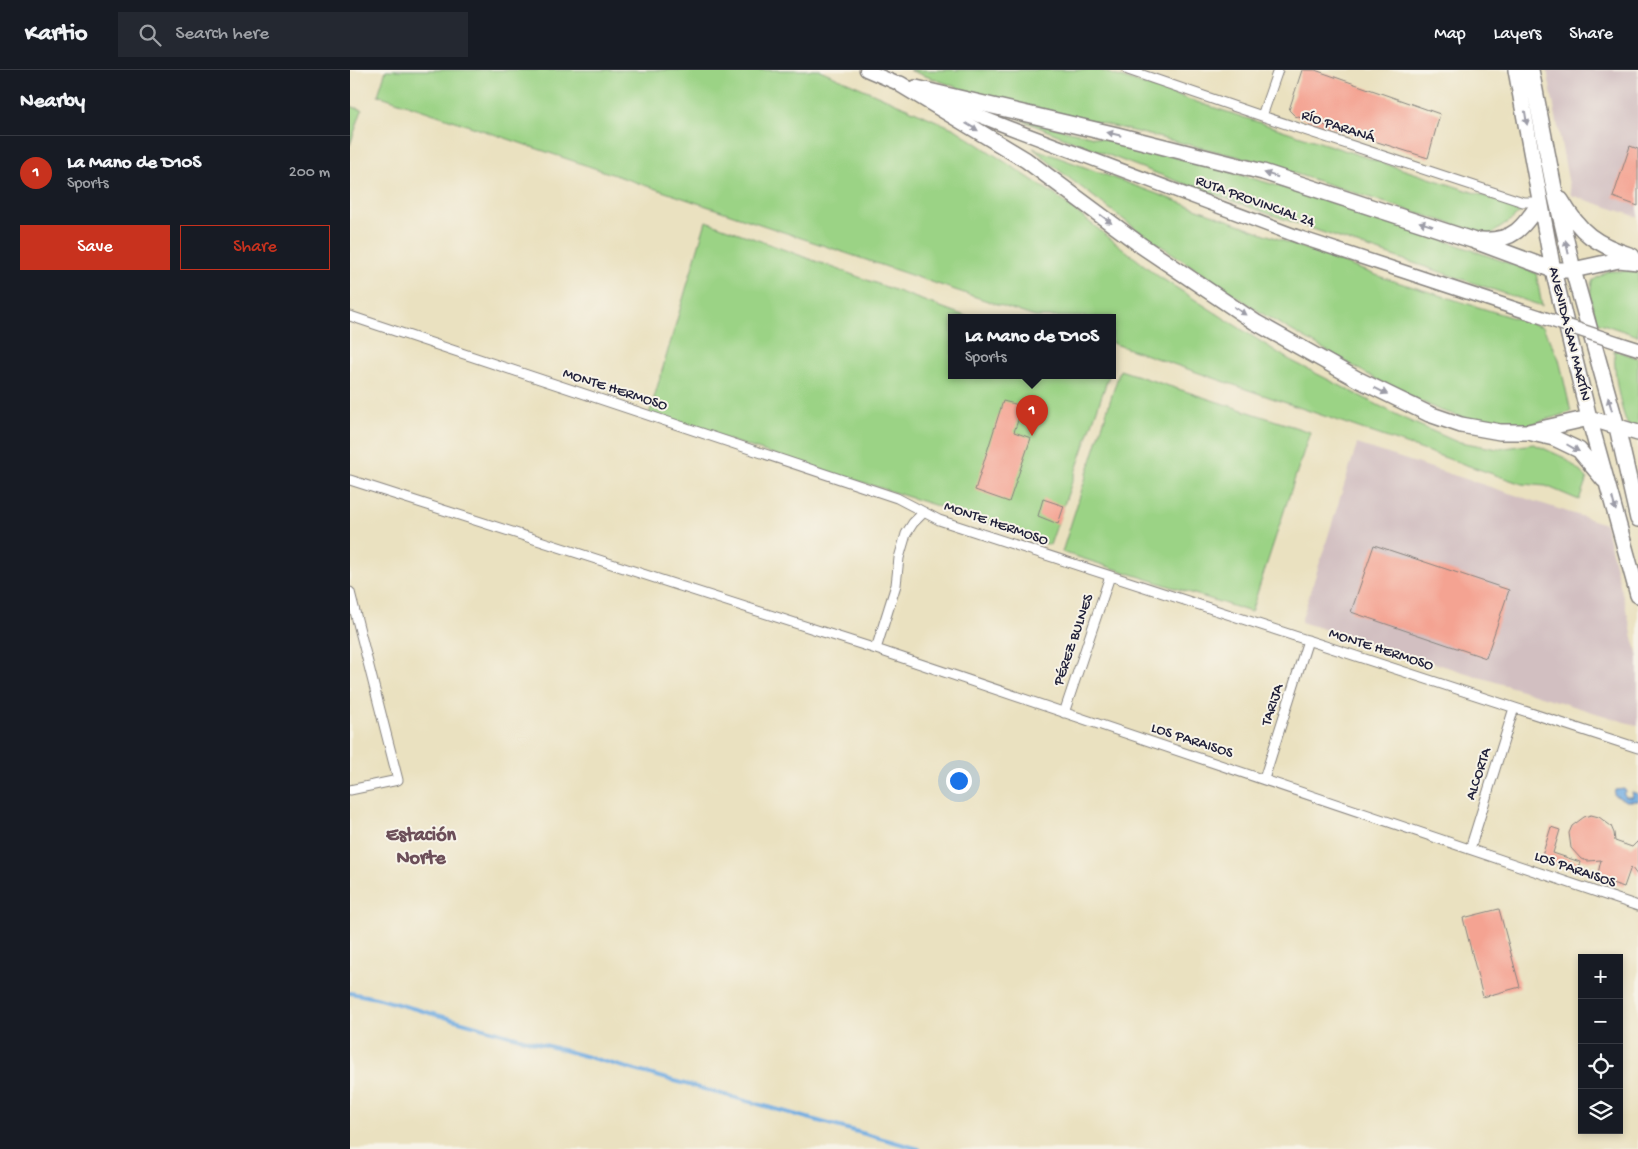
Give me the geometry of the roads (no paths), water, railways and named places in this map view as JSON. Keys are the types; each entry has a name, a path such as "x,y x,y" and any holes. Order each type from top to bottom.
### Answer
{"main road":[{"name":"RUTA PROVINCIAL 24","path":"866,70 1010,128 1299,237 1638,349"},
{"name":"AVENIDA SAN MARTÍN","path":"1516,70 1553,270 1589,418 1638,595"},
{"name":"AVENIDA SAN MARTÍN","path":"1531,70 1554,188 1573,270 1617,427 1638,519"},
{"path":"900,84 1117,135 1263,172 1472,240 1553,270 1573,270 1619,260 1638,260"},
{"path":"900,84 1026,160 1142,246 1255,322 1357,379 1428,414 1461,425 1500,432 1528,432 1589,418 1638,433"},
{"path":"1554,188 1568,212 1587,236 1610,249 1638,260"},
{"path":"1472,240 1496,241 1514,234 1530,218 1540,202"},
{"path":"1528,432 1554,438 1579,450 1608,484"}],"street":[{"name":"RÍO PARANÁ","path":"1128,70 1523,202 1540,202"},
{"path":"1262,116 1278,70"},
{"name":"MONTE HERMOSO","path":"350,316 888,495 938,520 1638,748"},
{"name":"LOS PARAISOS","path":"350,480 876,649 1638,906"},
{"path":"876,649 896,585 899,558 906,534 913,523 924,512"},
{"name":"PÉREZ BULNES","path":"1064,713 1110,576"},
{"path":"350,592 398,780 350,790"},
{"name":"TARIJA","path":"1264,779 1308,640"},
{"name":"ALCORTA","path":"1470,849 1514,708"}],"water":[{"path":"1624,789 1626,791 1623,793 1626,797 1633,797 1632,792 1638,794 1638,801 1626,801 1614,795 1615,790"}],"waterway":[{"path":"350,993 376,998 919,1149"}],"place":[{"name":"La Mano de D10S","path":"1032,436"}],"district":[{"name":"Estación Norte","path":"421,848"}]}
